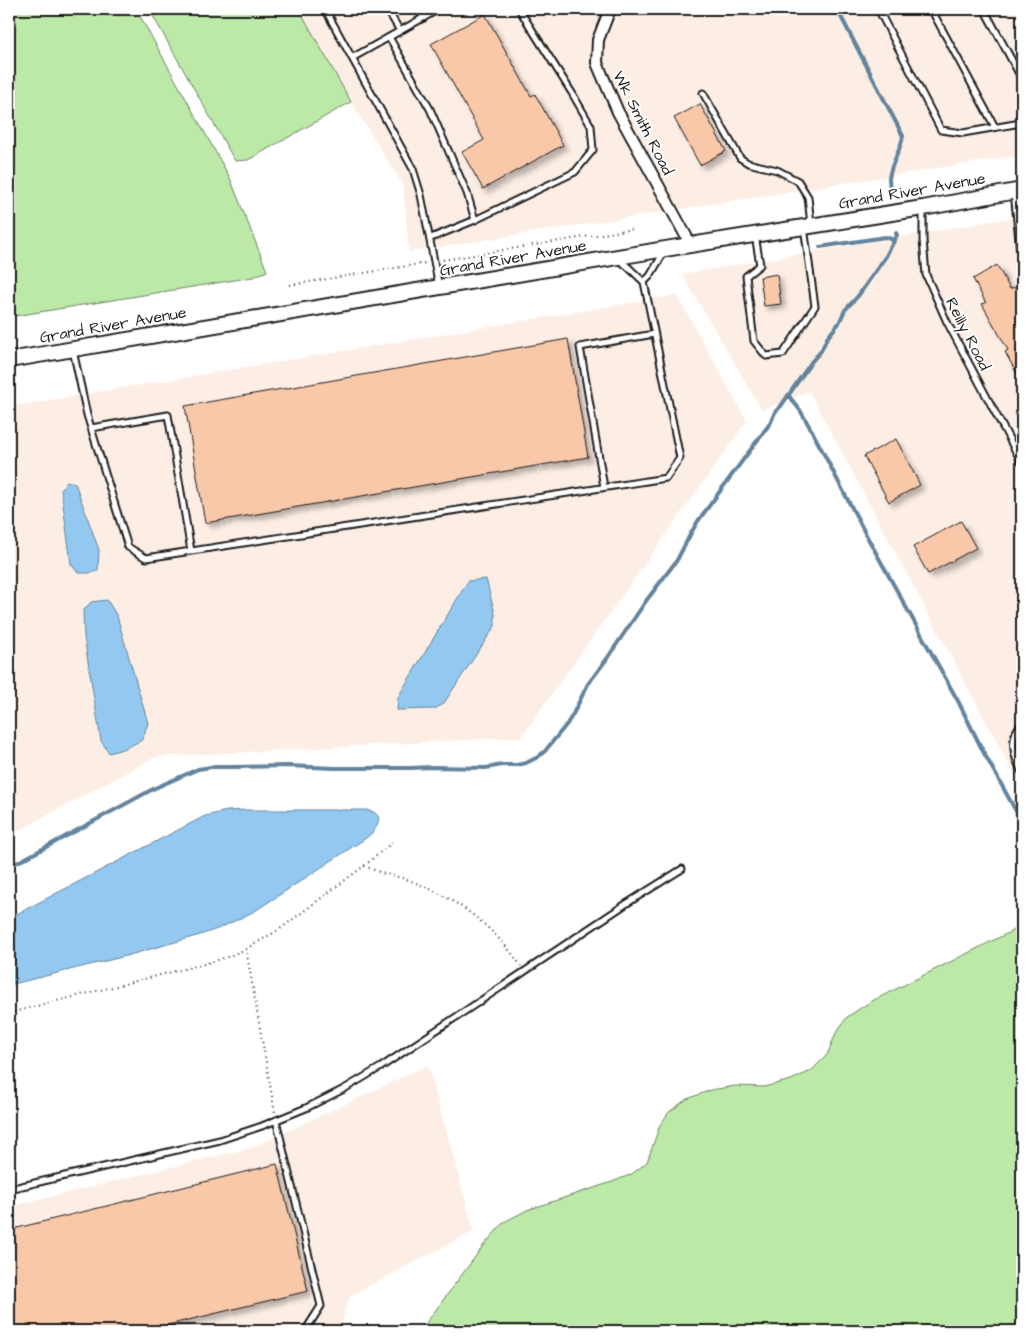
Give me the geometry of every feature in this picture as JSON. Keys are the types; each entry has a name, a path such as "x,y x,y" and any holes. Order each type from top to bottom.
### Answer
{"main road":[{"name":"Grand River Avenue","path":"9,360 1018,191"}],"street":[{"name":"Wk Smith Road","path":"610,9 598,40 596,63 618,112 691,245"}],"lane":[{"path":"325,9 413,169 431,238 439,288"},
{"path":"387,9 400,31"},
{"path":"419,9 424,18"},
{"path":"352,58 439,9"},
{"path":"431,238 475,220 575,172 593,150 590,126 572,93 519,9"},
{"path":"878,9 942,130 963,133 1015,124 1022,121"},
{"path":"931,9 995,127"},
{"path":"984,9 1022,79"},
{"path":"389,37 430,109 467,193 475,220"},
{"path":"703,93 740,158 748,163 777,170 798,181 808,197 808,226 815,306 783,354 766,356 754,341 746,276 760,265 755,235"},
{"path":"1018,191 1022,269"},
{"name":"Reilly Road","path":"923,208 926,275 947,322 1022,463"},
{"path":"644,282 650,276 665,249"},
{"path":"73,349 87,415 128,547 146,558 666,478 680,458 644,282 615,258"},
{"path":"604,487 580,347 654,334"},
{"path":"91,428 168,415 191,551"},
{"path":"1022,724 1015,733 1013,744 1022,772"},
{"path":"9,1189 220,1140 306,1108 344,1089 381,1067 626,904 682,869"},
{"path":"276,1120 321,1306 305,1331"}],"path":[{"path":"290,285 633,229"},
{"path":"9,1013 204,964 246,949 280,929 394,841"},
{"path":"364,866 416,882 462,906 499,937 525,971"},
{"path":"246,949 276,1120"}],"shaded area":[{"path":"299,9 1022,9 1022,155 409,252 403,185 351,102"},
{"path":"1022,216 1022,789 809,391 762,410 682,274"},
{"path":"677,295 747,421 521,737 155,757 9,836 9,407"},
{"path":"428,1065 474,1231 350,1296 339,1331 9,1331 9,1207 254,1147"}],"green space":[{"path":"9,9 136,9 230,178 267,271 253,277 9,317"},
{"path":"149,9 299,9 351,102 248,160 235,161"},
{"path":"1022,926 1022,1331 420,1331 484,1245 504,1222 527,1210 632,1174 647,1162 660,1125 669,1112 687,1099 711,1090 735,1086 764,1087 791,1080 811,1071 827,1055 836,1033 847,1017 870,1002"}],"water":[{"path":"67,481 75,483 99,550 98,571 78,573 71,564 61,489"},
{"path":"486,579 495,614 495,626 444,703 435,709 397,710 398,697 468,581"},
{"path":"107,600 117,616 148,723 142,740 126,748 109,753 101,741 84,637 83,611 91,602"},
{"path":"366,810 374,812 379,817 375,829 366,838 255,911 220,928 126,956 9,985 9,918 205,816 227,811"}],"building":[{"path":"485,14 531,96 535,94 563,145 483,189 462,152 484,140 431,44"},
{"path":"700,104 726,151 700,165 674,118"},
{"path":"997,265 1010,289 1014,287 1022,302 1022,383 1005,352 1008,350 982,304 986,303 973,279"},
{"path":"777,274 781,304 764,306 760,277"},
{"path":"568,339 588,457 205,523 185,406"},
{"path":"896,439 920,485 889,502 864,456"},
{"path":"961,521 976,548 928,574 913,547"},
{"path":"277,1164 308,1291 143,1331 9,1331 9,1230"}],"waterway":[{"path":"837,9 903,136 890,172 891,194"},
{"path":"9,866 155,788 198,769 211,767 287,766 335,768 486,768 517,765 538,757 567,724 588,684 677,560 698,521 771,422 775,412 821,351 845,310 858,296 886,256 897,235 896,233"},
{"path":"820,247 885,237 894,240"},
{"path":"788,395 800,410 812,431 865,533 958,701 1022,822"}]}
